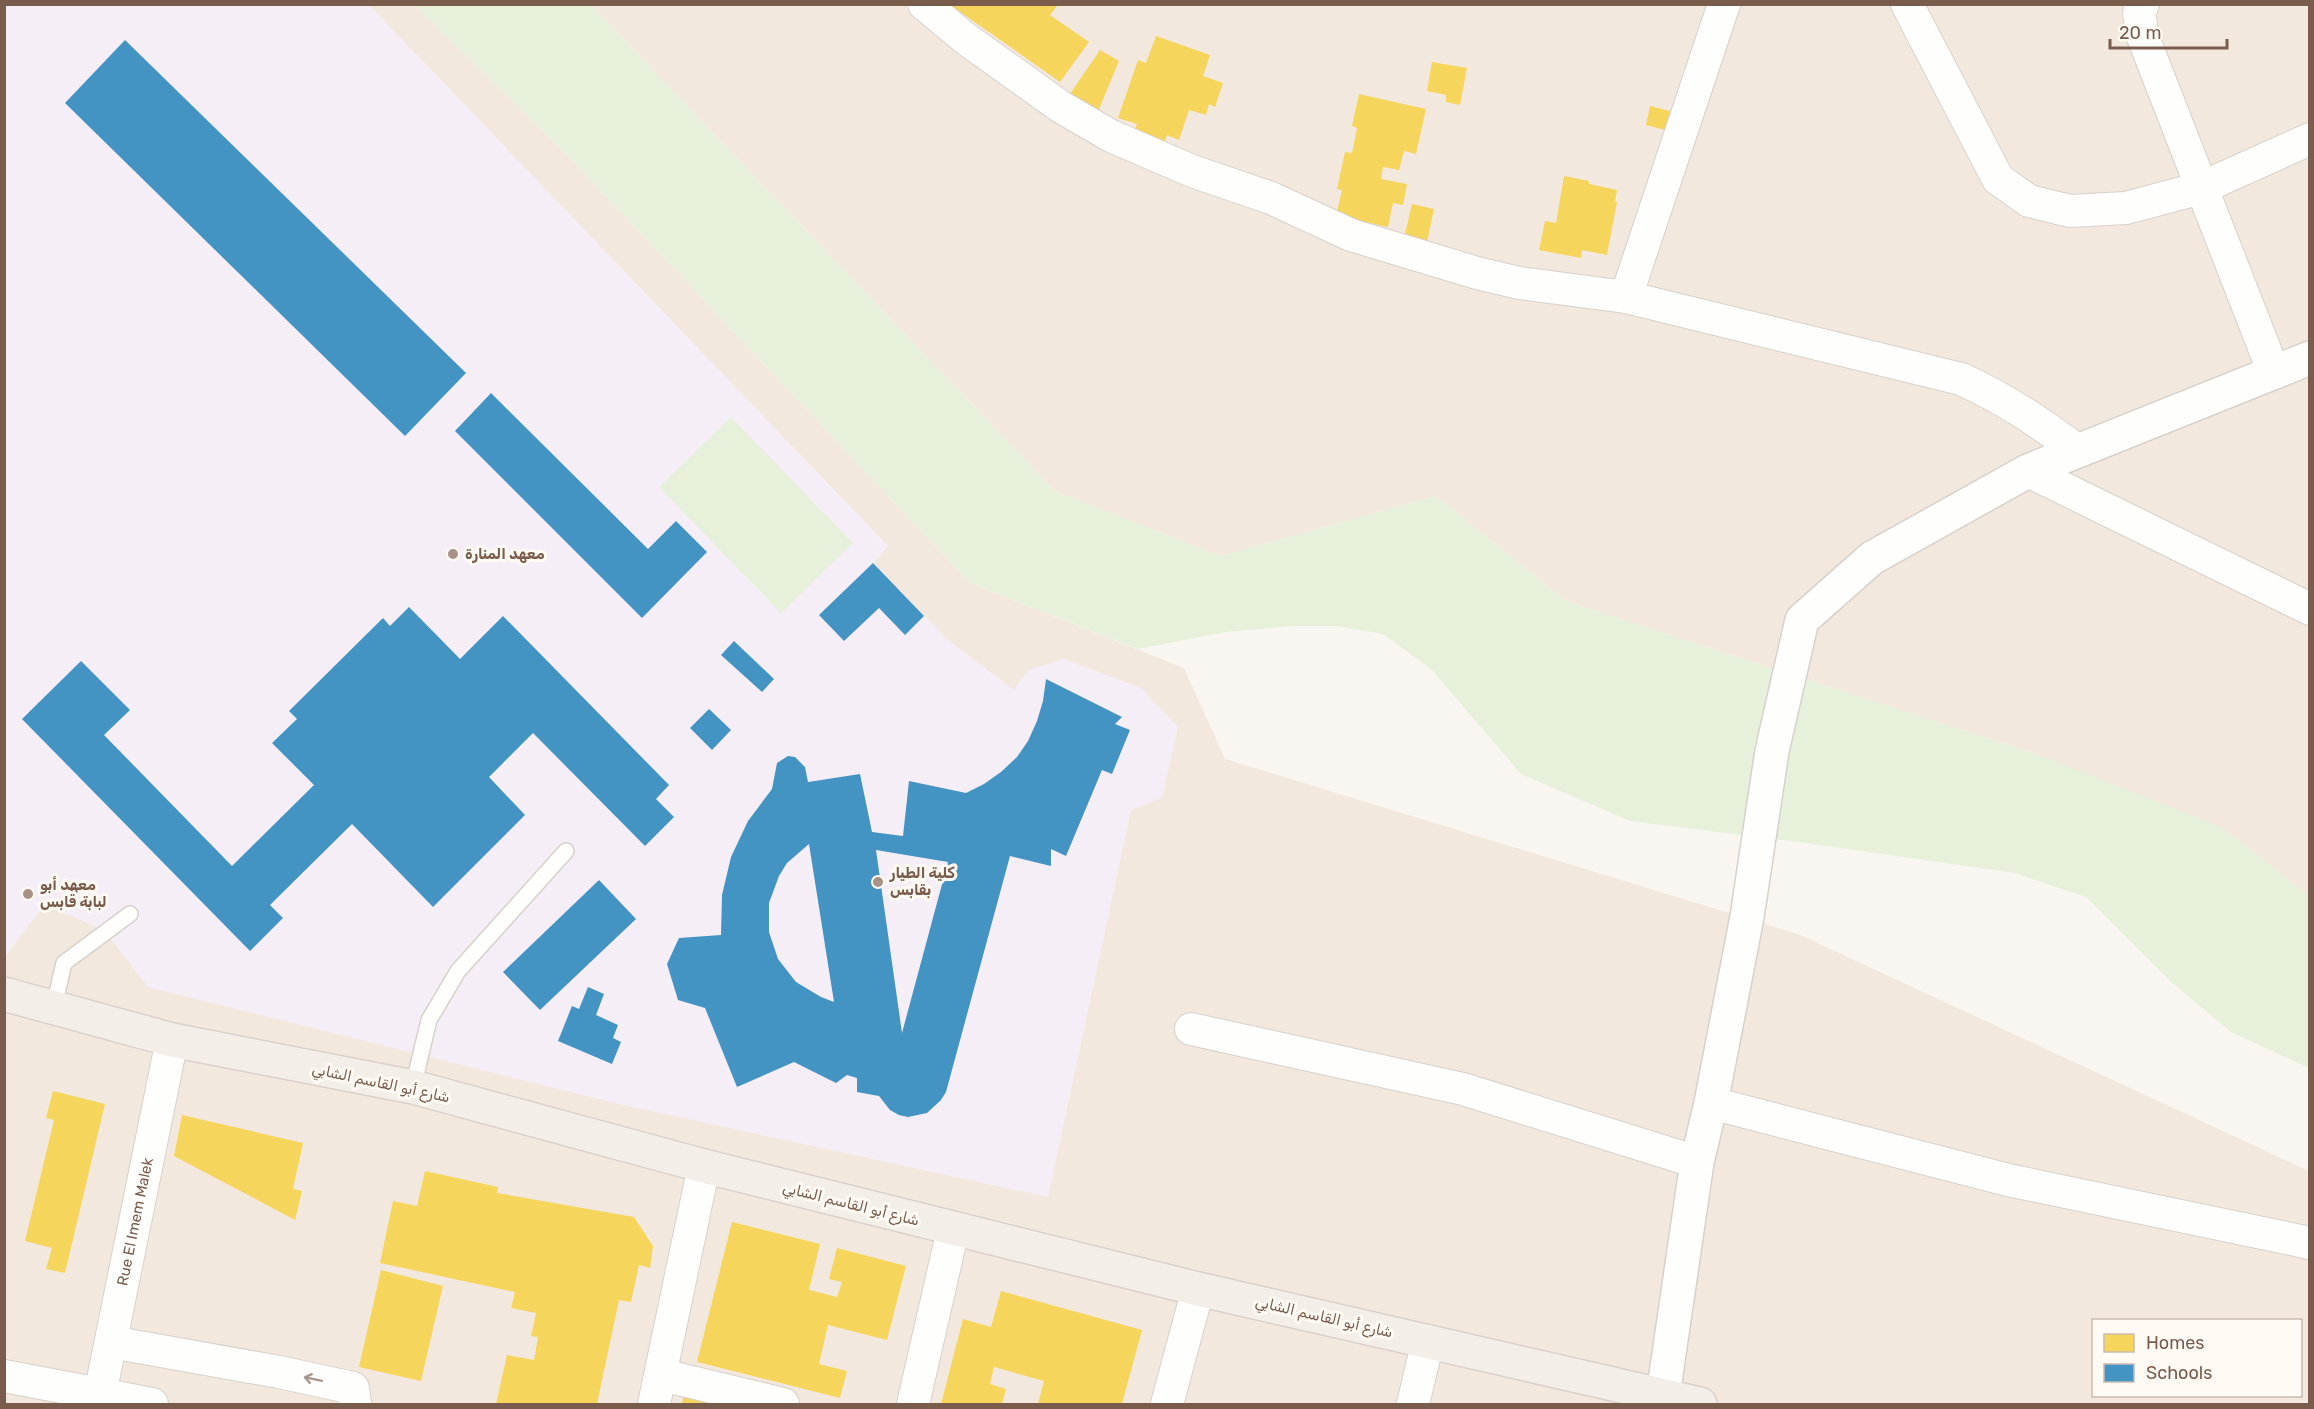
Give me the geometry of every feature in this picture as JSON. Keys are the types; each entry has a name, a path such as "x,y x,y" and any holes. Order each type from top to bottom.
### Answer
{"main road":[{"name":"شارع أبو القاسم الشابي","path":"4,994 172,1040 413,1087 704,1166 953,1230 1428,1341 1662,1400 1700,1404"}],"street":[{"path":"924,4 966,39 1061,107 1111,136 1192,171 1270,198 1351,235 1477,273 1519,283 1626,297 1961,379 1993,393 2031,416 2077,450"},
{"path":"1626,297 1724,4"},
{"path":"1906,4 1998,179 2029,201 2070,211 2126,208 2201,188 2310,139"},
{"path":"2144,4 2139,13 2143,37 2274,374"},
{"path":"1662,1400 1697,1162 1711,1103 1747,917 1772,751 1802,620 1872,558 2028,471 2310,358"},
{"path":"2028,471 2310,609"},
{"path":"1191,1029 1463,1089 1697,1162"},
{"name":"Rue El Imem Malek","path":"99,1399 172,1040"},
{"path":"1711,1103 2008,1180 2310,1243"},
{"path":"704,1166 658,1390 783,1404"},
{"path":"913,1404 953,1230"},
{"path":"1167,1404 1198,1289"},
{"path":"1413,1404 1428,1341"},
{"path":"111,1342 279,1372 353,1388 355,1404"},
{"path":"4,1376 99,1399 152,1404"}],"lane":[{"path":"413,1087 429,1020 458,971 566,851"},
{"path":"54,1006 64,963 130,914"}],"shaded area":[{"path":"5,5 415,5 571,159 970,583 1184,668 1225,759 1798,934 2309,1171 2309,1404 5,1404"},
{"name":"معهد المنارة","path":"5,5 369,5 888,546 874,563 949,641 1014,690 1028,670 1064,659 1141,688 1178,727 1162,798 1131,810 1048,1197 619,1104 148,987 105,931 45,904 5,957"},
{"path":"591,5 2309,5 2309,896 2039,755 1566,601 1436,496 1221,556 1055,491"}],"green space":[{"path":"415,5 591,5 1055,491 1221,556 1436,496 1566,601 2039,755 2222,827 2309,896 2309,1068 2231,1032 2170,981 2086,897 2015,873 1799,842 1630,821 1521,774 1431,669 1383,634 1336,626 1293,626 1226,632 1138,649 970,583 571,159"},
{"path":"731,417 853,543 781,613 659,487"}],"building: Homes":[{"path":"949,4 1055,4 1057,6 1050,15 1089,42 1060,82"},
{"path":"1156,36 1210,55 1203,76 1223,83 1215,107 1209,104 1206,115 1189,110 1179,140 1167,135 1162,149 1132,139 1137,124 1118,118 1138,60 1146,63"},
{"path":"1100,50 1119,61 1092,126 1061,107"},
{"path":"1432,62 1467,68 1460,105 1446,102 1446,95 1427,91"},
{"path":"1359,94 1426,109 1416,154 1404,151 1399,170 1383,167 1381,179 1407,184 1403,205 1393,203 1388,227 1336,216 1342,190 1337,189 1345,152 1352,153 1357,128 1352,126"},
{"path":"1650,106 1670,111 1665,130 1646,125"},
{"path":"1564,176 1617,190 1615,202 1617,202 1607,255 1582,250 1581,258 1539,250 1545,221 1556,223"},
{"path":"1412,204 1434,209 1424,256 1401,251"},
{"path":"53,1091 105,1104 65,1273 46,1269 52,1248 25,1241 54,1120 46,1118"},
{"path":"182,1115 303,1143 293,1189 302,1191 295,1220 174,1156"},
{"path":"425,1171 498,1187 497,1193 634,1217 653,1246 650,1268 639,1265 631,1302 619,1300 597,1404 496,1404 507,1355 534,1360 538,1337 531,1336 536,1313 511,1308 515,1292 380,1263 393,1201 417,1206"},
{"path":"732,1222 820,1244 809,1290 837,1297 842,1282 829,1279 837,1248 906,1266 887,1340 828,1325 819,1364 847,1371 840,1398 697,1362"},
{"path":"381,1270 443,1286 421,1381 359,1367"},
{"path":"1001,1291 1142,1330 1122,1404 1038,1404 1044,1381 994,1367 990,1384 1006,1389 1002,1404 941,1404 963,1319 991,1327"},
{"path":"684,1395 721,1404 682,1404"}],"building: Schools":[{"path":"125,40 466,373 405,436 65,103"},
{"path":"491,393 648,549 676,521 707,552 642,618 455,431"},
{"path":"873,563 924,616 905,635 879,608 844,641 819,615"},
{"path":"409,607 460,659 503,616 669,785 656,799 674,817 645,846 533,733 489,777 525,815 433,907 352,824 270,905 283,918 250,951 22,719 81,661 130,710 104,735 232,866 314,785 272,743 297,719 289,711 383,618 390,626"},
{"path":"734,641 774,679 762,692 721,655"},
{"path":"1046,679 1122,717 1115,724 1130,730 1112,774 1102,770 1066,856 1051,849 1051,866 1010,856 946,1092 941,1100 927,1113 908,1117 899,1115 890,1110 879,1096 857,1092 857,1078 847,1075 836,1083 794,1062 737,1087 705,1008 678,1000 667,964 679,938 721,935 722,895 731,857 748,821 772,789 777,763 788,756 795,757 805,767 808,782 860,774 872,832 903,836 909,781 966,793 984,784 1017,757 1028,741 1043,701","holes":["809,844 834,1002 796,982 778,959 769,932 769,903 779,876 787,863","876,850 948,862 902,1033"]},
{"path":"709,709 731,730 712,750 690,728"},
{"path":"599,880 636,919 540,1010 503,972"},
{"path":"588,987 604,994 596,1015 618,1025 613,1038 621,1042 612,1064 558,1041 572,1006 579,1009"}],"place":[{"name":"معهد المنارة","path":"453,554"},
{"name":"كلية الطيار بقابس","path":"878,882"},
{"name":"معهد أبو لبابة قابس","path":"28,894"}]}
